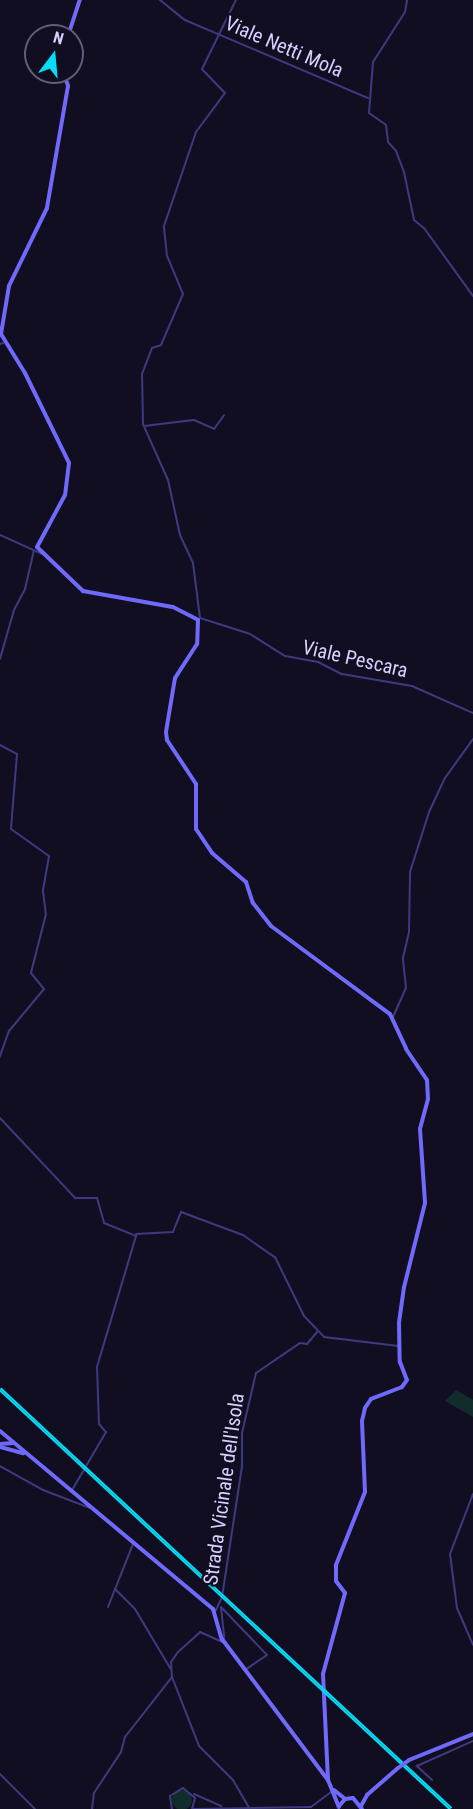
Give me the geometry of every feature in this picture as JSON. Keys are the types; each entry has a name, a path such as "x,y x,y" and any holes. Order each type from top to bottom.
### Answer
{"street":[{"path":"72,24 80,0"},
{"name":"Viale Netti Mola","path":"160,0 185,20 369,98 373,62 405,12 407,0"},
{"path":"236,0 202,71 225,93 196,132 164,226 167,256 183,294 161,345 153,348 143,370 144,426 168,480 180,535 193,563 199,619 197,644 175,678 166,740 196,784 196,829 212,853 246,882 253,903 271,926 393,1017 406,1049 427,1080 428,1095 420,1129 425,1203 404,1287 398,1346 407,1380 402,1387 371,1399 365,1408 362,1421 365,1492 336,1565 336,1581 345,1593 323,1674 328,1780"},
{"path":"42,554 37,543 65,495 69,463 22,367 2,343 2,326 9,286 46,208 67,84"},
{"path":"369,98 369,114 386,125 388,142 400,161 414,220 424,228 473,296"},
{"path":"144,426 194,420 214,429 224,415"},
{"path":"0,535 55,561 83,591 173,607 199,619"},
{"path":"0,659 30,574 33,551"},
{"name":"Viale Pescara","path":"199,619 250,634 285,656 318,662 342,674 412,686 473,713"},
{"path":"393,1017 406,988 403,958 409,932 410,872 429,812 446,778 473,740"},
{"path":"0,745 14,749 17,754 10,829 49,856 43,891 46,914 31,973 44,989 9,1031 0,1056"},
{"path":"0,1118 75,1198 97,1198 104,1222 134,1234 173,1232 181,1212 250,1238 275,1257 304,1316 319,1332 333,1340 366,1340 398,1346"},
{"path":"71,1492 106,1432 99,1424 97,1367 134,1234"},
{"name":"Strada Vicinale dell'Isola","path":"216,1614 221,1607 238,1499 242,1433 256,1373 296,1346 307,1344 319,1332"},
{"path":"0,1431 216,1614 224,1640 328,1780 339,1808"},
{"path":"1,1446 14,1443"},
{"path":"1,1446 29,1456"},
{"path":"0,1466 43,1490 91,1508"},
{"path":"473,1494 450,1554 457,1608 473,1645"},
{"path":"108,1607 134,1545"},
{"path":"116,1589 135,1609 170,1668 199,1746 233,1780 249,1808"},
{"path":"221,1607 224,1640"},
{"path":"221,1607 267,1655 245,1670"},
{"path":"170,1668 178,1652 197,1633 224,1640"},
{"path":"92,1809 94,1793 122,1752 126,1736 172,1677"},
{"path":"353,1798 362,1808 367,1795 409,1760 473,1734"},
{"path":"432,1780 417,1766 473,1741"},
{"path":"0,1774 35,1809"},
{"path":"172,1809 169,1800 176,1790 187,1789 206,1802 227,1808"},
{"path":"333,1789 345,1799 367,1795"},
{"path":"193,1794 192,1809 260,1809 310,1807 333,1789"},
{"path":"339,1808 345,1799"}],"green space":[{"path":"456,1390 473,1400 473,1417 445,1401"},
{"path":"178,1790 186,1790 192,1796 192,1804 186,1810 178,1810 172,1804 172,1796"}],"railway":[{"path":"0,1389 451,1809"}]}
